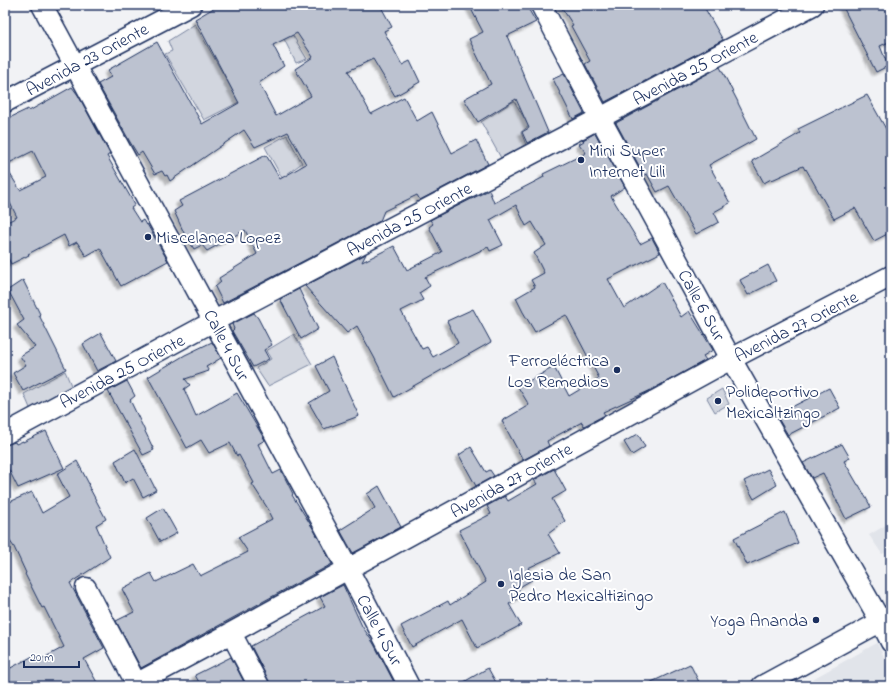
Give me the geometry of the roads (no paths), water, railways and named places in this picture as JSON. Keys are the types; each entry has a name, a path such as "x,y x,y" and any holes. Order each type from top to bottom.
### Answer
{"street":[{"name":"Calle 4 Sur","path":"42,5 410,686"},
{"name":"Avenida 23 Oriente","path":"5,102 191,5"},
{"name":"Calle 6 Sur","path":"541,5 600,118 731,359 886,619 891,642"},
{"name":"Avenida 25 Oriente","path":"5,434 214,321 813,5"},
{"name":"Avenida 27 Oriente","path":"134,685 731,359 891,276"},
{"path":"86,588 134,685"},
{"path":"762,686 886,619"},
{"path":"231,633 259,686"}],"place":[{"name":"Mini Super Internet Lili","path":"581,160"},
{"name":"Miscelanea Lopez","path":"148,237"},
{"name":"Ferroeléctrica Los Remedios","path":"617,370"},
{"name":"Polideportivo Mexicaltzingo","path":"718,401"},
{"name":"Iglesia de San Pedro Mexicaltizingo","path":"501,584"},
{"name":"Yoga Ananda","path":"816,620"}]}
